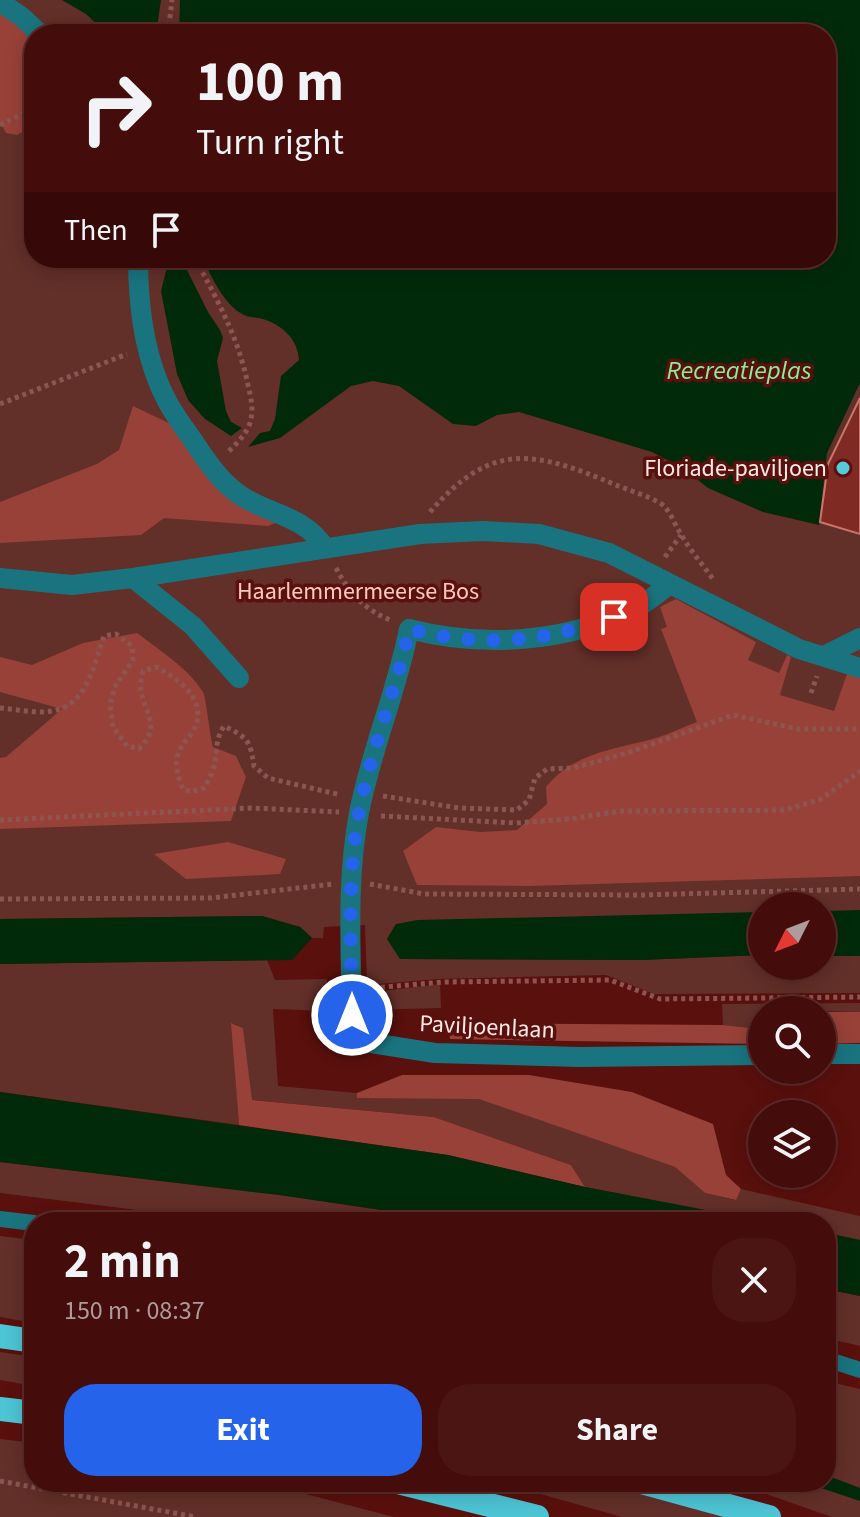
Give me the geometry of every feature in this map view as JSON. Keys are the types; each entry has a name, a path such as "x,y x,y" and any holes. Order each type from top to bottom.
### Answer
{"highway":[{"path":"0,1336 24,1340"},
{"path":"0,1409 24,1412"},
{"path":"438,1492 537,1517"},
{"path":"678,1492 769,1517"}],"street":[{"path":"0,2 29,24"},
{"path":"139,268 146,347 167,400 212,469 245,498 306,527 317,536 327,552"},
{"path":"0,578 72,585 327,552 420,534 483,531 539,534 609,553 799,649 860,668"},
{"path":"133,578 193,626 239,678"},
{"path":"409,629 445,638 500,642 555,634 636,609 670,584"},
{"name":"Paviljoenlaan","path":"409,629 402,665 361,806 352,881 352,1040 421,1051 579,1057 748,1055"},
{"path":"824,656 860,638"},
{"path":"836,1054 860,1054"}],"lane":[{"path":"0,1219 24,1222"},
{"path":"836,1362 860,1370"}],"path":[{"path":"169,24 172,0"},
{"path":"0,125 24,113"},
{"path":"200,268 233,331 253,408 242,437 212,469"},
{"path":"0,404 146,347"},
{"path":"420,534 425,517 440,500 481,466 501,460 544,461 590,474 664,505 681,535 741,620"},
{"path":"327,552 347,590 378,615 409,629"},
{"path":"0,708 53,711 77,699 89,681 104,636 116,634 132,646 133,660 116,685 110,704 113,727 127,746 139,749 150,739 153,725 138,685 143,671 156,667 173,676 187,689 197,706 197,724 177,758 178,778 183,789 191,792 204,788 213,773 216,740 224,726 246,737 254,766 268,778 361,806 424,820 516,823 622,811 785,810 821,799 860,771"},
{"path":"0,820 361,806 388,795 459,808 517,810 529,800 535,778 547,769 573,768 627,753 733,715 798,729 860,729"},
{"path":"0,899 211,898 352,881 424,894 642,895 860,889"},
{"path":"352,990 443,982 610,980 660,999 860,997"},
{"path":"0,1481 24,1485"},
{"path":"60,1492 196,1517"}],"green space":[{"name":"Haarlemmermeerse Bos","path":"0,0 860,0 860,914 836,915 836,892 748,892 748,917 400,959 641,960 748,956 748,980 836,980 836,956 860,956 860,993 654,994 606,975 438,979 367,985 365,925 324,927 323,938 312,938 300,927 262,916 0,919"},
{"path":"267,960 275,980 327,979 326,1011 273,1009 278,1086 357,1093 358,1098 479,1098 675,1167 705,1193 735,1200 741,1189 860,1216 860,1240 836,1235 836,1212 716,1212 585,1187 571,1165 434,1117 251,1100 243,1028 232,1023 239,1125 0,1092 0,964"},
{"path":"440,984 441,1008 366,1010 366,993"},
{"path":"836,1003 860,1003 860,1012 836,1012"},
{"path":"722,1004 748,1004 748,1028 723,1025"},
{"path":"0,1162 280,1195 395,1212 154,1212 0,1193"},
{"path":"0,1236 24,1239 24,1321 0,1317"},
{"path":"836,1291 860,1296 860,1346 836,1340"},
{"path":"0,1352 24,1356 24,1384 0,1380"},
{"path":"836,1383 860,1389 860,1517 832,1517 761,1492 836,1492"},
{"path":"0,1439 24,1442 24,1492 297,1492 394,1517 0,1517"},
{"path":"533,1492 654,1492 736,1517 622,1517"}],"shaded area":[{"path":"0,11 24,29 24,131 17,135 6,133 0,121"},
{"path":"133,406 175,426 280,521 268,526 164,518 141,535 0,543 0,502 97,464 119,450"},
{"path":"676,599 756,642 748,660 779,673 787,655 791,657 780,695 834,711 847,674 860,677 860,876 529,886 417,885 403,851 436,827 480,832 517,830 547,804 546,787 568,767 593,755 655,738 697,722 661,629 667,627 660,607"},
{"path":"137,633 190,675 204,695 213,747 236,756 246,777 231,821 0,829 0,758 6,757 62,709 0,692 0,657 32,665 83,643"},
{"path":"228,842 286,859 280,874 186,879 154,854"},
{"path":"836,1012 860,1012 860,1043 836,1044"},
{"path":"231,1023 243,1028 252,1100 434,1117 571,1165 585,1187 448,1155 239,1125"},
{"path":"448,1023 748,1028 748,1044 450,1039"},
{"path":"402,1075 529,1075 632,1092 713,1124 726,1175 741,1189 736,1200 705,1193 675,1167 479,1099 357,1098 357,1093"}],"water":[{"path":"62,0 161,0 157,24 96,24"},
{"name":"Recreatieplas","path":"180,0 860,0 860,383 827,453 819,525 763,512 708,488 684,469 652,452 519,412 497,415 476,426 453,424 399,386 373,381 351,386 280,438 248,447 260,433 270,431 275,419 281,376 299,360 298,352 292,339 282,329 237,311 214,282 208,268 836,268 836,24 179,24"},
{"path":"167,268 186,268 220,330 223,338 217,361 226,411 231,422 242,428 231,436 205,419 188,400 177,374 161,291"},
{"path":"860,910 860,956 836,956 836,911"},
{"path":"748,912 748,956 641,960 400,959 387,939 396,924 418,920"},
{"path":"262,916 300,927 312,938 292,960 0,964 0,919"},
{"path":"0,1092 448,1155 585,1187 716,1212 395,1212 280,1195 0,1162"},
{"path":"836,1235 860,1240 860,1296 836,1291"},
{"path":"836,1479 860,1488 860,1501 833,1492 836,1492"}],"building":[{"name":"Floriade-paviljoen","path":"860,398 860,534 820,522 828,464"}],"place":[{"name":"Floriade-paviljoen","path":"843,468"}],"route":[{"path":"352,1015 352,881 359,814 382,725 402,665 409,629 445,638 500,642 555,634 614,617"}]}
